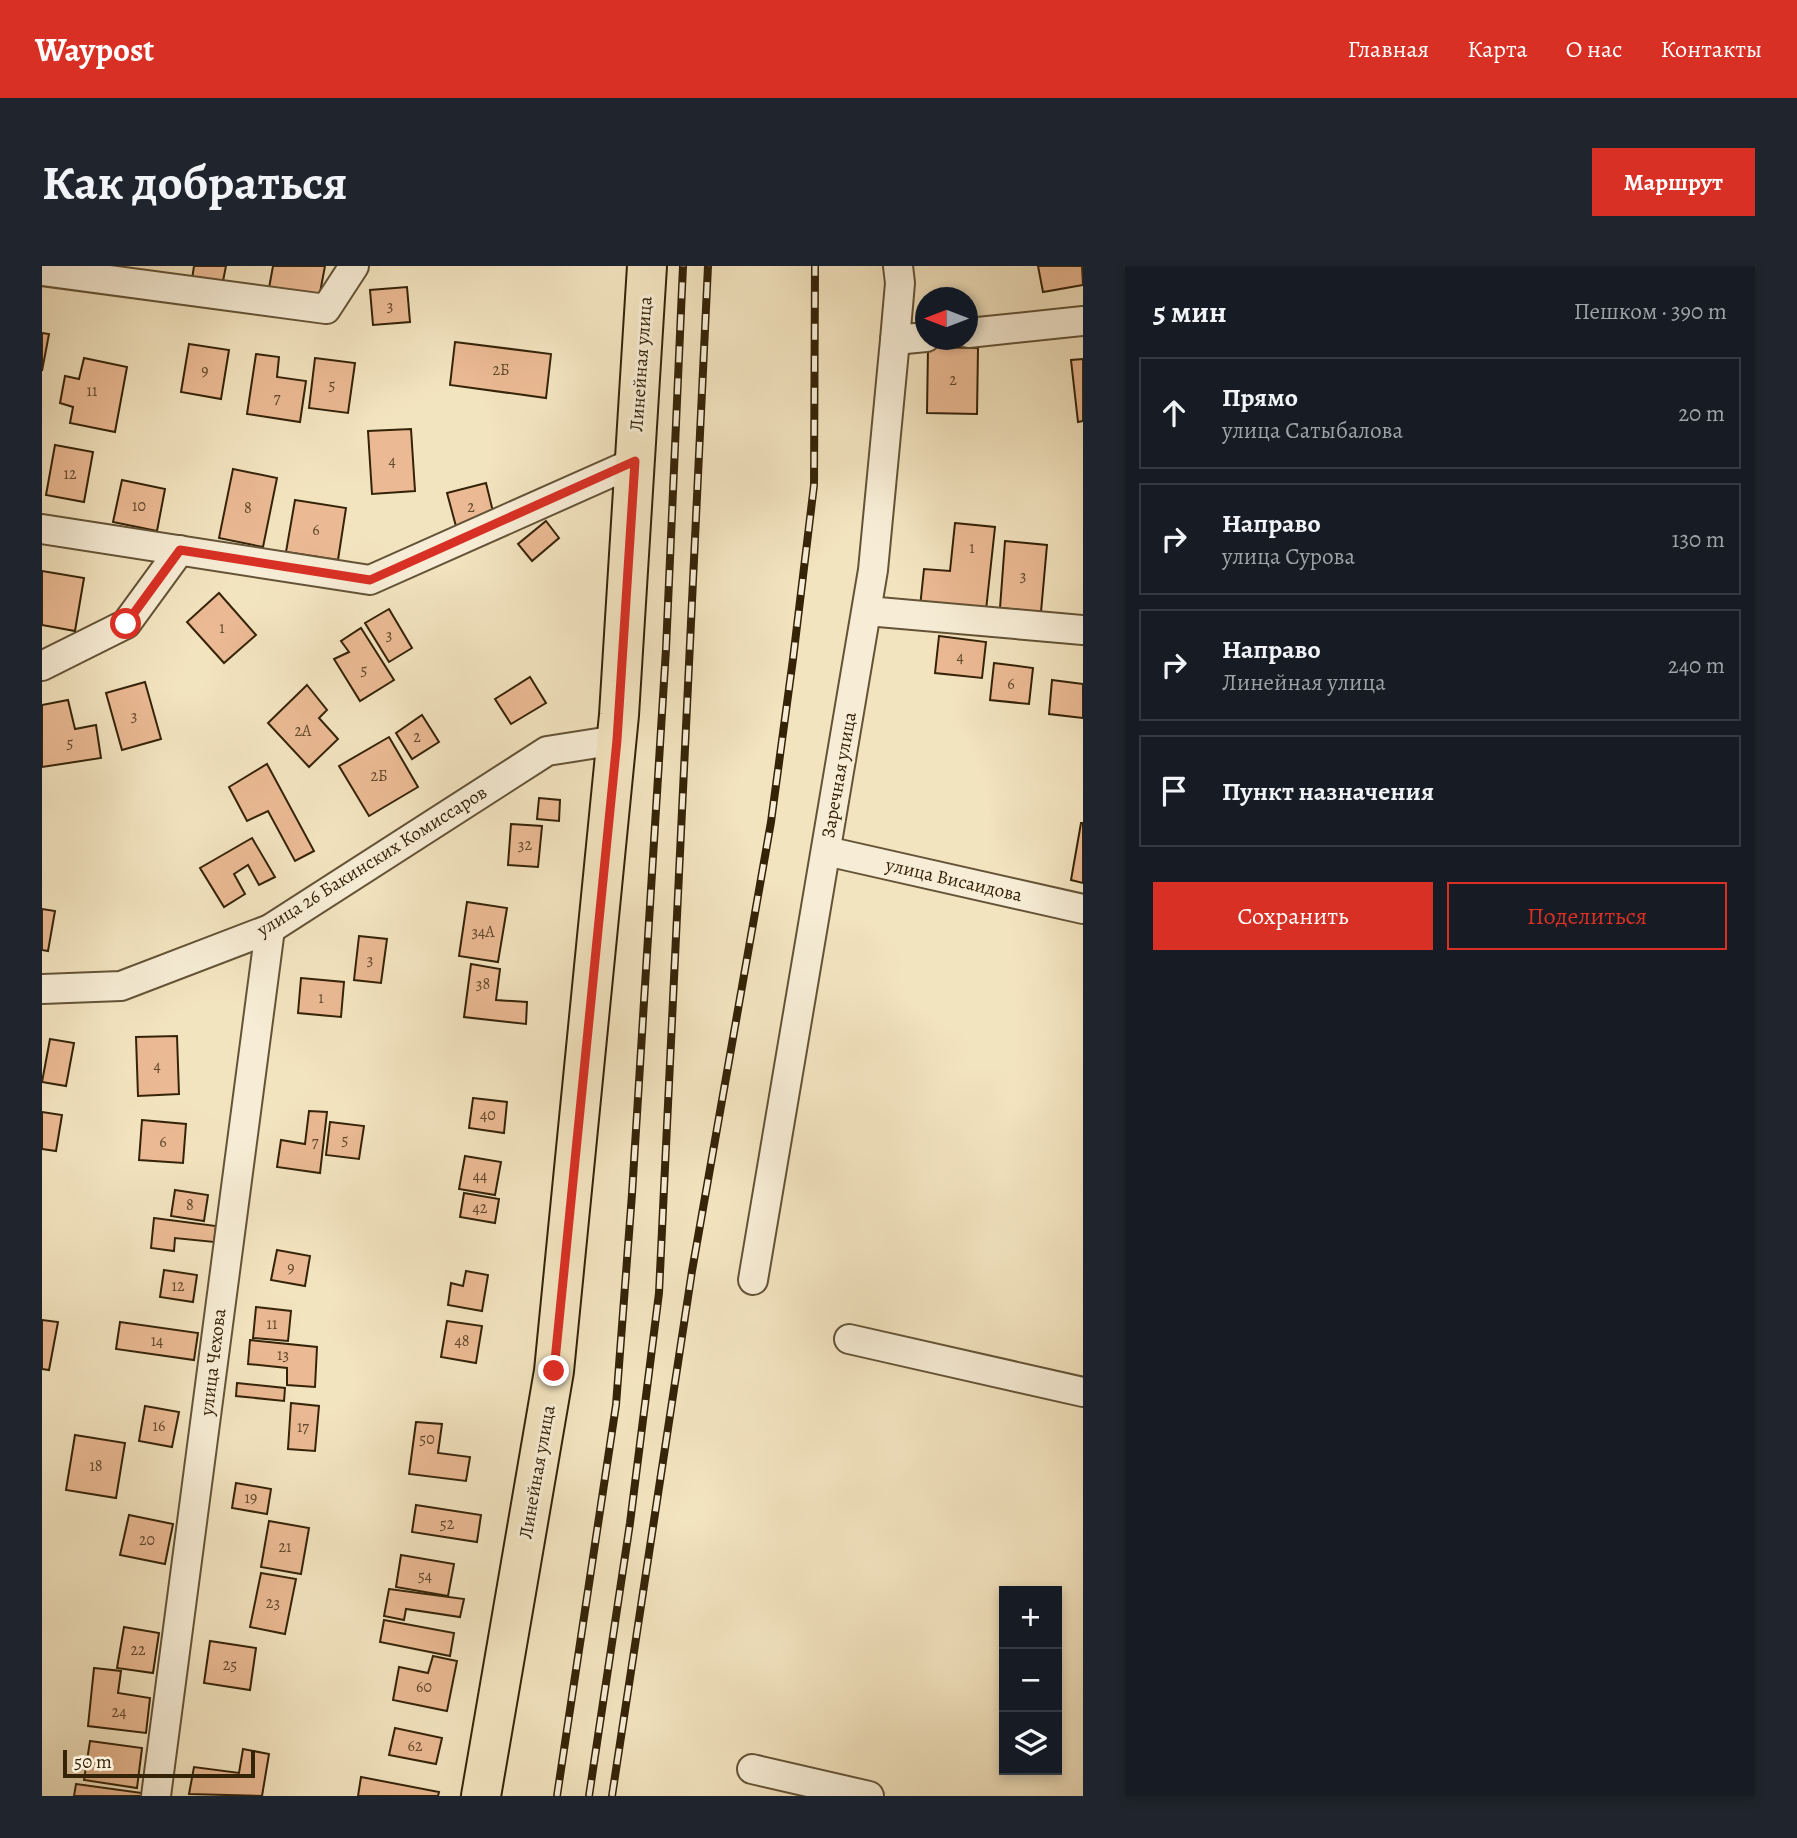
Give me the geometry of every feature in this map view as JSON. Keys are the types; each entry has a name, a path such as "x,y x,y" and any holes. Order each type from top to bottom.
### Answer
{"main road":[{"name":"Линейная улица","path":"481,1796 554,1371 617,740 647,266"}],"street":[{"path":"42,271 157,276 326,309 354,266"},
{"name":"Заречная улица","path":"753,1280 873,570 900,282 898,266"},
{"path":"978,332 1083,321"},
{"path":"895,340 915,338"},
{"path":"42,529 370,580 635,461"},
{"path":"42,666 126,624 180,550"},
{"path":"867,611 1083,631"},
{"name":"улица 26 Бакинских Комиссаров","path":"42,989 121,986 270,929 547,751 617,740"},
{"name":"улица Висаидова","path":"826,851 1083,909"},
{"name":"улица Чехова","path":"156,1796 270,929"},
{"path":"849,1339 1083,1392"},
{"path":"752,1769 869,1796"}],"building":[{"path":"194,266 226,266 221,291 191,286"},
{"path":"273,266 325,266 319,298 269,288"},
{"path":"1038,266 1082,266 1083,285 1043,292"},
{"path":"407,287 410,322 373,325 370,290"},
{"path":"42,333 49,334 42,371"},
{"path":"455,342 551,354 546,398 450,385"},
{"path":"189,344 229,350 221,399 181,392"},
{"path":"928,350 978,350 977,414 927,413"},
{"path":"256,354 279,357 277,377 306,381 300,422 247,414"},
{"path":"84,358 127,367 115,432 70,423 73,407 60,403 65,376 79,379"},
{"path":"315,358 355,363 348,413 309,408"},
{"path":"1083,359 1083,421 1078,422 1071,360"},
{"path":"411,429 415,491 372,494 368,431"},
{"path":"55,445 93,452 84,502 46,495"},
{"path":"233,469 277,478 263,547 219,538"},
{"path":"122,480 165,489 157,531 113,522"},
{"path":"486,483 495,520 457,530 447,493"},
{"path":"295,500 346,508 338,560 286,552"},
{"path":"546,521 559,538 532,561 518,544"},
{"path":"955,523 995,527 986,610 920,607 924,569 950,571"},
{"path":"1005,541 1047,545 1041,612 1000,608"},
{"path":"42,571 84,578 75,631 42,625"},
{"path":"219,593 256,635 224,663 187,622"},
{"path":"389,609 412,648 389,662 365,623"},
{"path":"361,628 394,680 360,701 334,659 349,652 341,641"},
{"path":"939,636 986,642 982,678 935,673"},
{"path":"994,663 1033,668 1029,704 990,700"},
{"path":"530,677 546,703 511,724 495,699"},
{"path":"1052,680 1083,684 1083,718 1049,714"},
{"path":"145,682 161,739 122,750 106,693"},
{"path":"307,685 327,710 319,718 338,739 309,767 268,723"},
{"path":"68,700 75,729 96,725 101,758 42,767 42,705"},
{"path":"422,715 439,742 412,759 396,733"},
{"path":"389,737 418,787 369,816 339,766"},
{"path":"267,764 314,851 295,861 268,811 247,821 229,787"},
{"path":"539,798 560,800 559,821 537,819"},
{"path":"1083,823 1083,883 1071,880"},
{"path":"511,824 542,826 538,867 508,865"},
{"path":"252,838 275,877 259,885 248,865 234,874 245,894 224,907 200,868"},
{"path":"467,902 507,908 498,962 459,956"},
{"path":"42,909 55,911 48,951 42,950"},
{"path":"359,936 387,939 381,983 354,980"},
{"path":"471,964 500,969 496,1000 527,1002 526,1024 464,1017"},
{"path":"301,978 344,982 341,1017 298,1013"},
{"path":"177,1036 179,1094 138,1096 136,1037"},
{"path":"50,1039 74,1043 66,1086 42,1082"},
{"path":"473,1098 507,1102 504,1133 469,1128"},
{"path":"309,1111 327,1112 320,1173 277,1167 281,1140 305,1144"},
{"path":"42,1112 62,1115 56,1151 42,1149"},
{"path":"142,1120 186,1124 183,1163 139,1160"},
{"path":"330,1122 364,1126 359,1159 326,1155"},
{"path":"465,1156 501,1162 495,1195 459,1189"},
{"path":"175,1190 208,1195 204,1221 171,1216"},
{"path":"464,1193 499,1199 495,1223 460,1217"},
{"path":"154,1218 216,1226 214,1242 175,1238 174,1251 151,1248"},
{"path":"277,1250 310,1256 305,1286 271,1280"},
{"path":"164,1270 197,1275 193,1302 160,1297"},
{"path":"466,1271 488,1275 482,1311 448,1305 451,1283 463,1286"},
{"path":"256,1307 291,1311 288,1341 253,1338"},
{"path":"42,1320 58,1322 49,1370 42,1369"},
{"path":"447,1321 482,1326 476,1363 441,1357"},
{"path":"120,1322 198,1333 194,1360 116,1349"},
{"path":"250,1340 317,1347 315,1387 287,1385 287,1368 248,1364"},
{"path":"237,1383 285,1388 284,1401 236,1396"},
{"path":"291,1403 319,1406 315,1451 288,1449"},
{"path":"145,1406 179,1412 172,1447 139,1441"},
{"path":"416,1422 442,1424 438,1453 470,1457 466,1481 409,1474"},
{"path":"75,1435 125,1443 116,1498 66,1490"},
{"path":"236,1483 271,1489 267,1514 232,1508"},
{"path":"416,1505 481,1515 477,1542 412,1532"},
{"path":"129,1515 173,1524 165,1564 120,1555"},
{"path":"269,1521 309,1528 301,1574 261,1567"},
{"path":"401,1555 454,1564 448,1596 396,1587"},
{"path":"261,1573 296,1579 285,1634 250,1627"},
{"path":"389,1589 464,1599 460,1617 406,1609 404,1620 384,1616"},
{"path":"384,1620 454,1633 450,1656 380,1642"},
{"path":"124,1627 159,1633 153,1673 117,1668"},
{"path":"210,1641 256,1648 250,1690 204,1683"},
{"path":"433,1656 457,1661 447,1711 393,1700 399,1667 428,1673"},
{"path":"94,1668 121,1671 118,1693 150,1698 146,1733 88,1726"},
{"path":"395,1728 442,1738 436,1764 389,1755"},
{"path":"90,1741 142,1748 137,1788 84,1780"},
{"path":"243,1749 269,1754 262,1796 189,1794 194,1767 239,1773"},
{"path":"361,1777 439,1792 438,1796 358,1796"},
{"path":"76,1784 142,1793 141,1796 74,1796"}],"railway":[{"path":"557,1796 616,1405 666,649 683,266"},
{"path":"589,1796 630,1523 659,1293 708,266"},
{"path":"612,1796 692,1271 771,822 793,659 814,485 815,266"}],"route":[{"path":"126,624 180,550 370,580 635,461 617,740 554,1371"}]}
